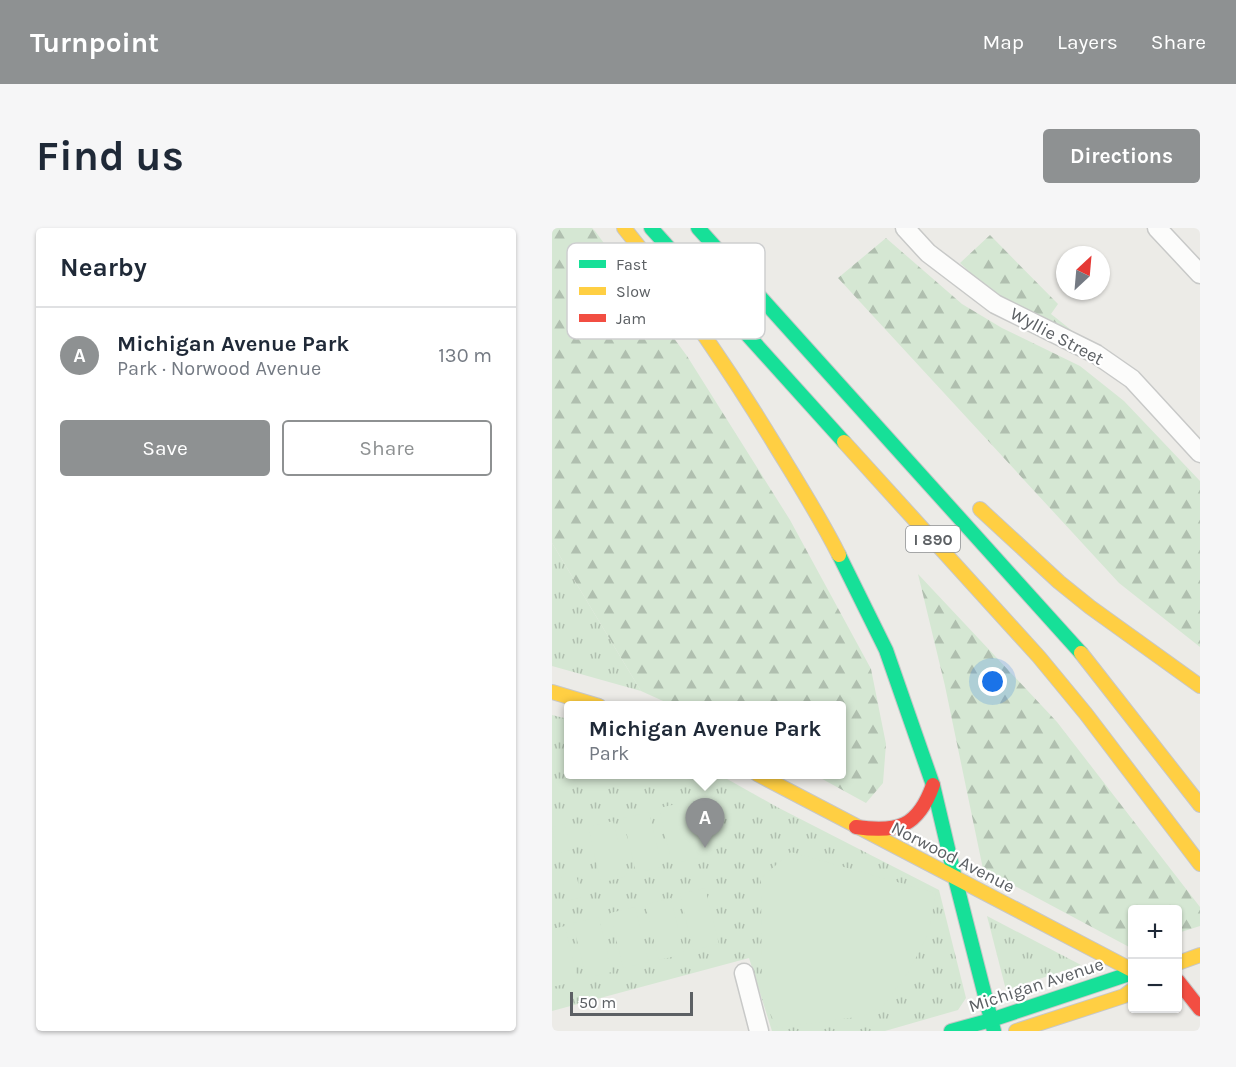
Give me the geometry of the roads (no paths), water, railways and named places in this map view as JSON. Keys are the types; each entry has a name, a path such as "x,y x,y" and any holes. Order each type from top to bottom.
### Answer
{"main road":[{"path":"624,228 636,243"},
{"name":"I 890","path":"651,228 665,243"},
{"name":"I 890","path":"698,228 712,243"},
{"path":"765,297 893,424"},
{"name":"I 890","path":"765,301 1065,634 1200,805"},
{"path":"707,339 731,373 822,522 886,650 933,785 993,1026"},
{"name":"I 890","path":"751,339 1039,657 1086,714 1200,864"},
{"path":"969,499 1059,582 1200,686"},
{"path":"552,692 585,701"},
{"name":"Norwood Avenue","path":"766,779 1128,969"},
{"path":"856,827 879,831 907,824 920,814 928,802 933,785"},
{"path":"1182,962 1200,956"},
{"name":"Michigan Avenue","path":"951,1031 993,1026 1128,973"},
{"path":"1182,986 1200,1009"},
{"name":"Michigan Avenue","path":"1016,1031 1128,993"}],"street":[{"name":"Wyllie Street","path":"905,228 928,253 995,304 1096,354 1132,379 1200,453"},
{"path":"1157,228 1200,274"},
{"path":"744,973 759,1031"}],"place":[{"name":"Michigan Avenue Park","path":"705,848"}]}
